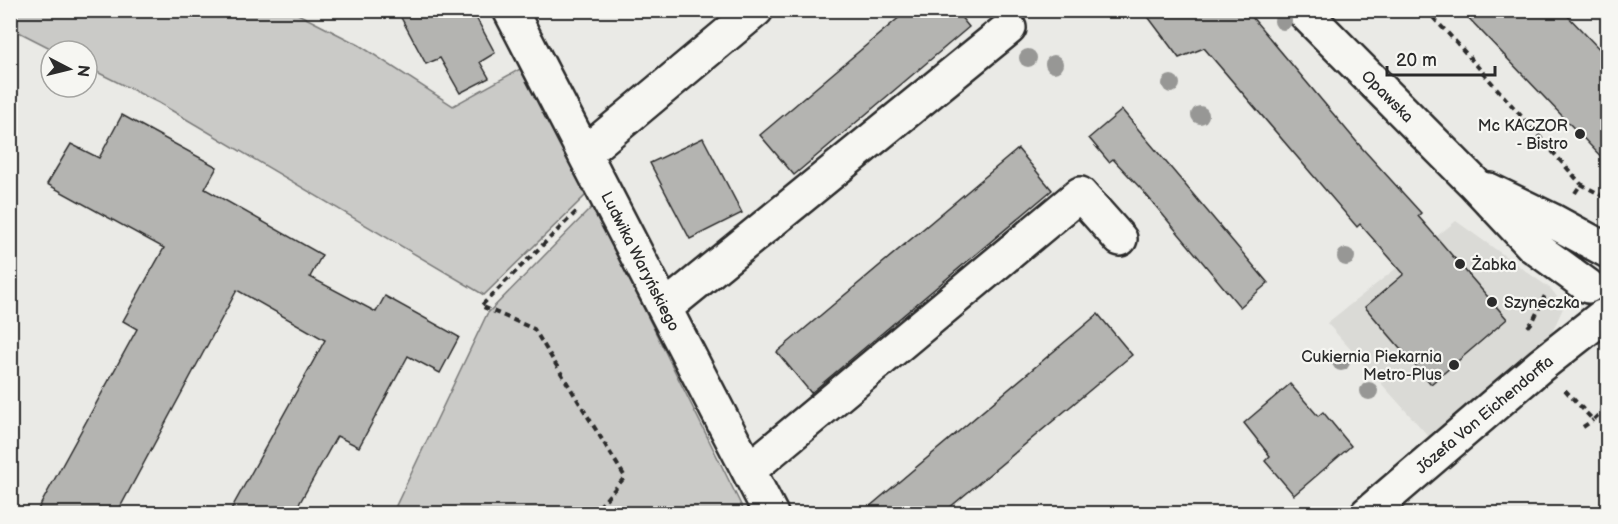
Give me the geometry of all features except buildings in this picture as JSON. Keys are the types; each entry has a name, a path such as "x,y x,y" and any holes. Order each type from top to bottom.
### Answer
{"street":[{"name":"Ludwika Waryńskiego","path":"510,10 771,513"},
{"path":"585,153 756,10"},
{"name":"Opawska","path":"1302,10 1473,182 1533,246 1588,286"},
{"path":"665,308 1009,28"},
{"name":"Opawska","path":"1473,182 1608,251"},
{"path":"749,470 1080,194 1120,239"},
{"path":"1605,319 1590,301 1588,286 1592,268 1608,257"},
{"name":"Józefa Von Eichendorffa","path":"1368,513 1541,365 1605,319"}],"path":[{"path":"1426,10 1581,184 1608,199"},
{"path":"1572,198 1581,184"},
{"path":"593,513 625,477 534,329 481,306 603,186"},
{"path":"1570,395 1593,420"},
{"path":"1583,427 1608,406"}],"shaded area":[{"path":"10,11 292,11 359,45 453,106 520,69 588,193 484,295 159,103 99,73 99,39 39,39 39,42 11,28"},
{"path":"593,206 745,513 392,514 487,314"},
{"path":"1456,221 1551,289 1564,306 1549,339 1431,439 1327,323"}],"place":[{"name":"Mc KACZOR - Bistro","path":"1580,134"},
{"name":"Żabka","path":"1460,264"},
{"name":"Szyneczka","path":"1492,302"},
{"name":"Cukiernia Piekarnia Metro-Plus","path":"1454,365"}]}
